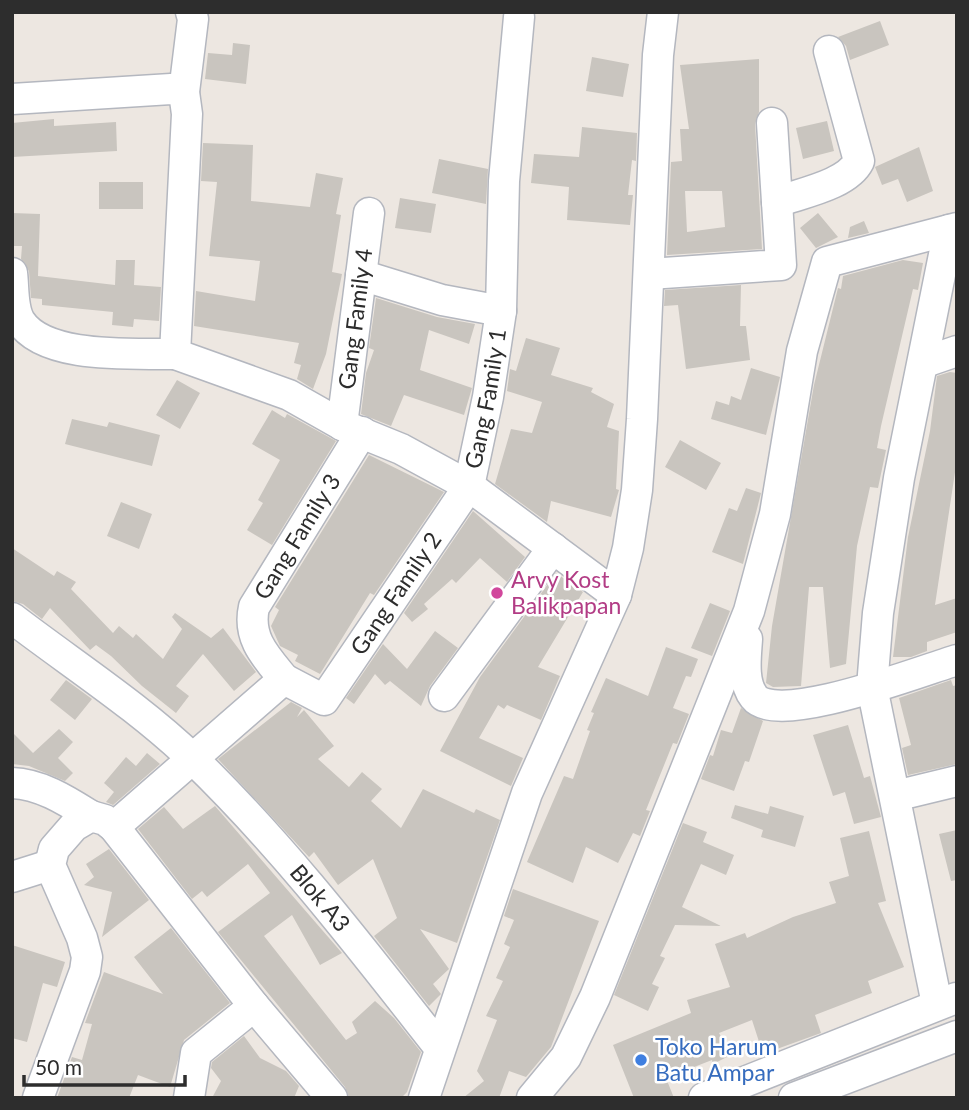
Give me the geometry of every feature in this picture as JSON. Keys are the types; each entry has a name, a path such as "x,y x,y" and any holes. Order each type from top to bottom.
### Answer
{"street":[{"path":"175,354 187,114 184,92 193,19 191,12"},
{"path":"424,1098 439,1047 527,793 616,595 637,490 658,55 663,12"},
{"name":"Gang Family 1","path":"468,486 488,397 501,311 504,181 519,17"},
{"path":"777,202 840,178 855,169 859,161 829,51"},
{"path":"12,99 171,89 184,92"},
{"path":"649,274 781,265 772,123"},
{"name":"Gang Family 4","path":"352,429 361,275 369,213"},
{"path":"532,1098 566,1057 595,997 749,611 775,514 802,351 827,262 953,229 899,478 878,613 872,687 895,796 947,1001 704,1098"},
{"path":"12,273 19,320 37,336 53,344 115,353 175,354 289,395 352,429 401,449 468,486 616,595"},
{"path":"361,275 442,300 501,311"},
{"path":"925,362 957,351"},
{"name":"Gang Family 3","path":"284,679 262,652 252,629 254,607 352,429"},
{"name":"Gang Family 2","path":"284,679 324,700 468,486"},
{"path":"444,696 553,548"},
{"path":"749,611 746,659 749,687 754,698 763,704 788,707 872,687 957,660"},
{"name":"Blok A3","path":"12,618 192,758 258,825 324,902 439,1047"},
{"path":"38,1098 85,971 87,957 82,938 50,865 54,849 74,826 103,821 192,758 284,679"},
{"path":"895,796 957,781"},
{"path":"12,783 27,784 63,798 103,821 332,1098"},
{"path":"12,877 50,865"},
{"path":"188,1098 196,1053 254,1006"},
{"path":"800,1096 957,1036"}],"building":[{"path":"880,21 889,45 850,60 846,46 838,37"},
{"path":"233,43 250,45 246,84 205,79 208,53 232,55"},
{"path":"592,57 629,64 623,97 586,91"},
{"path":"759,59 759,112 755,124 762,249 667,255 671,162 682,161 680,129 689,129 680,65","holes":["685,191 722,191 725,227 687,232"]},
{"path":"54,119 54,126 116,122 117,151 12,157 12,123"},
{"path":"827,121 834,151 803,159 796,128"},
{"path":"582,127 637,133 636,161 632,160 628,195 633,195 630,225 567,220 569,187 531,183 534,154 579,157"},
{"path":"203,143 253,145 251,201 310,207 316,173 343,178 336,214 341,215 332,272 342,274 326,354 313,389 297,379 301,365 294,363 299,343 194,326 196,291 255,301 260,261 209,256 217,182 201,181"},
{"path":"919,147 933,191 907,202 898,179 882,185 875,167"},
{"path":"439,159 488,169 486,204 432,193"},
{"path":"99,182 143,182 143,209 99,209"},
{"path":"400,198 436,204 431,233 395,228"},
{"path":"12,213 40,214 38,276 115,285 116,260 135,260 134,285 161,287 159,321 134,319 133,327 112,325 113,312 42,305 42,299 31,298 29,271 21,259 22,246 12,246"},
{"path":"818,213 838,237 816,248 800,228"},
{"path":"864,221 869,233 848,238 850,227"},
{"path":"903,260 923,263 918,290 913,289 881,426 877,448 886,450 878,488 870,487 857,546 846,664 830,668 823,587 809,587 801,686 773,687 766,683 772,626 814,385 838,288 841,289 843,276"},
{"path":"741,285 740,326 746,326 750,360 686,369 678,305 664,306 665,290"},
{"path":"376,298 437,317 475,324 469,344 429,330 420,370 472,388 464,415 404,395 391,426 361,414 366,373 374,350 369,348"},
{"path":"526,338 560,348 551,375 593,388 591,392 614,404 607,427 619,431 616,489 619,490 611,517 551,501 547,522 495,484 511,429 532,433 542,402 507,391 510,369 516,371"},
{"path":"751,368 780,377 766,435 711,419 716,401 729,405 731,396 741,400"},
{"path":"957,373 957,459 935,605 957,598 957,632 927,642 927,651 911,657 893,657 908,537 930,431 937,376"},
{"path":"177,380 200,393 180,429 156,415"},
{"path":"272,410 285,418 287,414 336,441 272,545 247,530 263,503 258,500 280,460 252,444"},
{"path":"72,419 107,427 109,422 160,435 152,466 65,444"},
{"path":"680,440 721,463 706,490 665,467"},
{"path":"369,455 444,492 374,595 370,593 320,674 295,661 298,655 280,646 271,626 279,610 275,607"},
{"path":"746,488 761,493 743,564 712,552 729,508 737,511"},
{"path":"121,502 152,514 139,549 107,536"},
{"path":"473,511 525,557 507,582 480,558 456,583 452,579 424,604 428,609 412,622 404,613"},
{"path":"12,548 54,576 57,571 76,582 71,589 113,633 119,626 133,638 136,634 163,659 182,629 172,617 175,613 211,638 223,628 256,672 234,691 203,654 176,686 189,696 176,713 96,645 90,650 50,608 42,619 23,604 12,601"},
{"path":"556,573 583,592 538,667 560,676 541,720 507,705 504,709 498,705 479,738 523,758 511,786 440,751 480,677"},
{"path":"710,603 730,611 712,656 691,648"},
{"path":"435,631 458,648 430,686 421,706 390,681 385,685 375,674 354,704 346,698 383,644 407,669"},
{"path":"666,647 698,659 691,677 686,676 673,708 689,714 677,744 673,743 646,810 650,811 640,836 633,833 618,863 586,847 573,883 527,862 564,776 573,779 590,731 587,730 594,713 591,712 606,678 648,696"},
{"path":"66,680 92,699 75,720 50,700"},
{"path":"951,680 953,686 957,685 957,764 908,775 902,748 911,745 899,698"},
{"path":"291,702 302,708 297,717 304,710 334,746 318,759 349,787 362,772 382,789 371,801 401,828 423,789 474,813 476,809 500,820 457,943 420,929 449,969 433,984 441,994 429,1006 374,936 397,918 373,859 338,885 314,852 309,857 218,759"},
{"path":"741,708 763,721 749,762 745,761 734,791 701,779 710,755 713,756 721,730 732,733"},
{"path":"848,725 864,778 870,776 881,817 854,824 845,792 833,796 813,735"},
{"path":"59,729 73,742 58,758 73,773 65,781 29,766 12,764 12,732 33,753"},
{"path":"147,753 160,764 113,805 106,802 114,792 104,783 126,757 136,766"},
{"path":"735,805 768,814 770,806 804,816 795,847 761,837 763,830 731,818"},
{"path":"215,806 342,953 320,965 292,915 264,936 346,1040 357,1033 352,1022 375,1001 394,1018 421,1052 407,1092 401,1098 349,1098 345,1087 218,932 270,893 248,864 207,897 202,891 192,899 138,829 164,807 183,829"},
{"path":"683,823 707,832 703,842 734,855 726,875 701,864 682,907 721,926 675,925 660,956 665,958 652,984 659,987 648,1011 614,995"},
{"path":"957,830 957,880 951,881 939,834"},
{"path":"869,831 886,901 878,903 904,967 868,981 872,993 815,1015 821,1033 763,1054 752,1020 719,1033 731,1055 713,1064 712,1060 666,1078 674,1098 634,1098 613,1045 691,1013 687,1000 730,987 715,944 745,933 747,938 793,917 836,903 829,882 849,876 840,838"},
{"path":"109,849 149,900 102,937 112,892 84,885 94,877 86,864"},
{"path":"513,889 599,921 551,1047 526,1077 509,1071 499,1098 463,1098 484,1081 477,1071 497,1020 486,1016 503,981 496,978 510,947 504,944 514,920 504,916"},
{"path":"171,928 230,1003 184,1040 170,1087 138,1075 129,1098 57,1098 72,1057 82,1060 92,1024 85,1023 104,972 163,994 134,957"},
{"path":"12,945 65,962 57,987 43,983 27,1042 12,1038"},
{"path":"244,1036 260,1058 286,1071 299,1086 294,1098 212,1098 221,1081 211,1068 212,1062"}],"place":[{"name":"Arvy Kost Balikpapan","path":"497,593"},
{"name":"Toko Harum Batu Ampar","path":"641,1060"}]}
